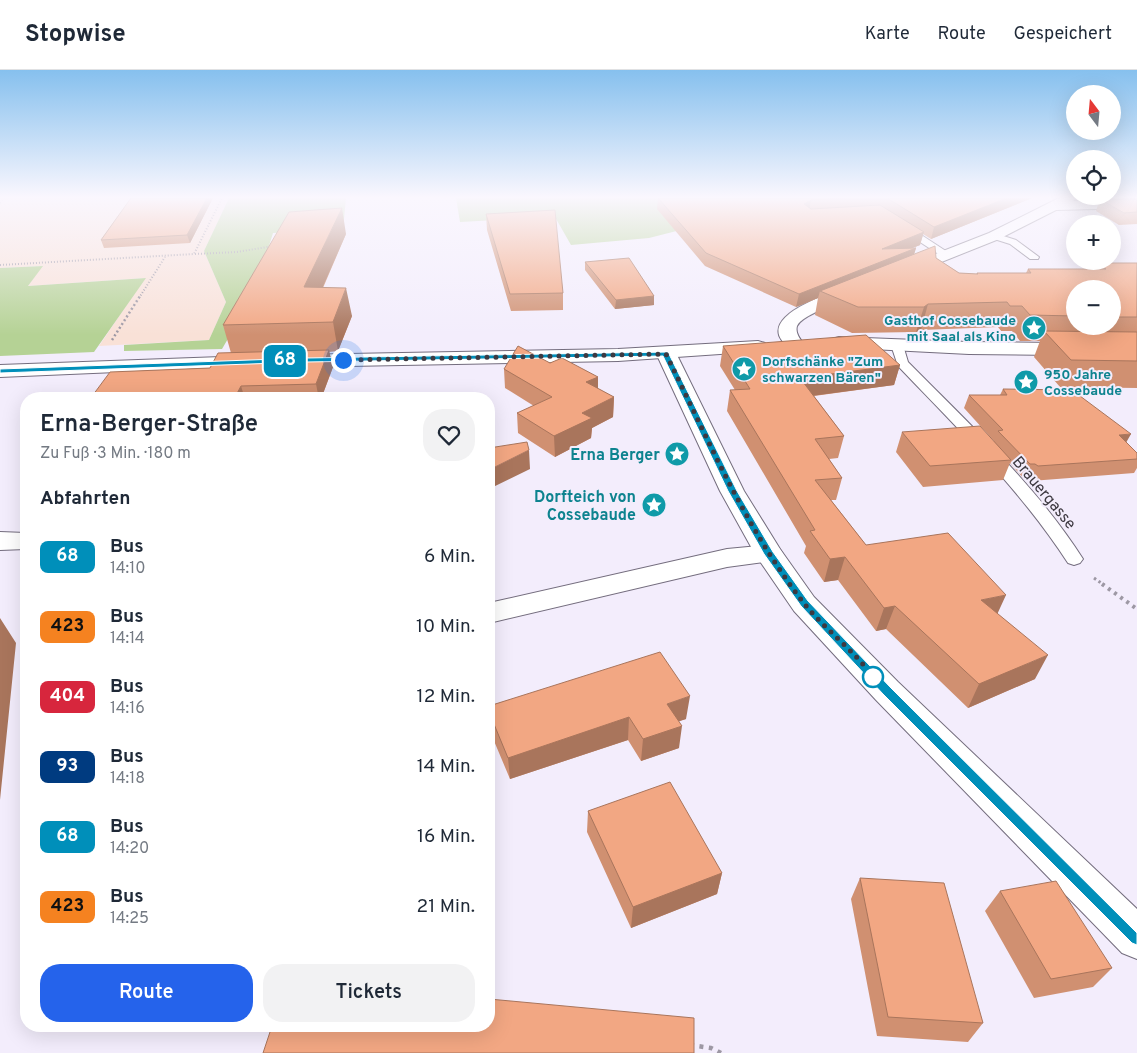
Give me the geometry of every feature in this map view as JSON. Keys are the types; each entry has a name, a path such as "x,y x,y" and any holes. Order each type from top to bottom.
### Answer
{"street":[{"path":"892,276 975,244"},
{"path":"810,344 788,335 788,326 795,316 864,287"},
{"path":"0,371 272,361 666,354 810,344 897,344 969,348 1137,350"},
{"path":"666,354 732,491 769,554 804,604 887,691 1137,938"},
{"path":"0,541 20,541"},
{"path":"495,612 727,558 769,554"}],"lane":[{"path":"930,244 947,255"},
{"path":"1016,244 1034,257"},
{"name":"Brauergasse","path":"897,344 902,363 1028,495 1059,534 1074,559"}],"path":[{"path":"194,254 199,244"},
{"path":"0,265 238,252 276,246"},
{"path":"110,344 165,256"},
{"path":"1074,559 1101,585 1137,609"},
{"path":"682,1044 711,1048 721,1053"}],"shaded area":[{"path":"0,244 207,244 204,251 226,302 209,340 99,346 145,278 28,286 42,266 0,268"}],"green space":[{"path":"207,244 270,244 254,294 222,349 124,351 124,345 209,340 226,302 204,251"},
{"path":"43,266 28,286 146,278 94,352 0,356 0,268"}],"building":[{"path":"270,244 325,244 304,287 346,288 333,322 223,325"},
{"path":"495,244 558,244 563,293 510,294"},
{"path":"698,244 895,244 882,249 916,248 799,294 706,253"},
{"path":"935,246 936,258 959,273 1031,273 1028,269 1121,270 1121,263 1137,263 1137,317 1121,317 1121,280 1066,280 1066,316 1030,315 1022,306 1010,306 1007,302 928,304 924,307 858,307 820,291"},
{"path":"629,258 654,296 616,300 585,262"},
{"path":"1044,331 1066,331 1066,335 1121,335 1121,332 1137,332 1137,361 1071,360"},
{"path":"866,335 900,365 800,378 844,436 815,439 842,478 815,480 866,545 948,533 1006,595 981,600 1048,655 979,684 895,606 884,608 845,557 830,559 810,531 815,530 730,390 750,389 723,346"},
{"path":"518,346 550,363 562,358 598,377 586,382 614,397 582,413 592,418 554,436 517,413 552,397 504,369"},
{"path":"329,350 316,384 241,386 238,392 95,392 110,372 210,368 218,353"},
{"path":"1003,389 1072,390 1131,434 1119,435 1137,453 1137,459 1038,466 1030,464 998,431 1003,430 969,395 1007,395"},
{"path":"980,426 1011,460 930,466 902,432"},
{"path":"527,442 529,450 495,467 495,447"},
{"path":"660,652 690,696 667,704 682,726 643,739 629,717 508,758 495,727 495,704"},
{"path":"670,782 722,873 633,907 588,811"},
{"path":"860,878 944,883 983,1023 888,1017"},
{"path":"1056,881 1112,968 1051,979 1000,891"},
{"path":"495,1000 694,1018 694,1053 263,1053 270,1032 495,1032"}],"bus line":[{"name":"68","path":"0,371 306,360 666,354 732,491 769,554 804,604 887,691 1137,938"}],"place":[{"name":"Gasthof Cossebaude mit Saal als Kino","path":"1034,328"},
{"name":"Dorfschänke \"Zum schwarzen Bären\"","path":"744,369"},
{"name":"950 Jahre Cossebaude","path":"1026,382"},
{"name":"Erna Berger","path":"677,454"},
{"name":"Dorfteich von Cossebaude","path":"654,505"}],"route":[{"path":"343,360 666,354 732,491 769,554 804,604 873,677"}]}
